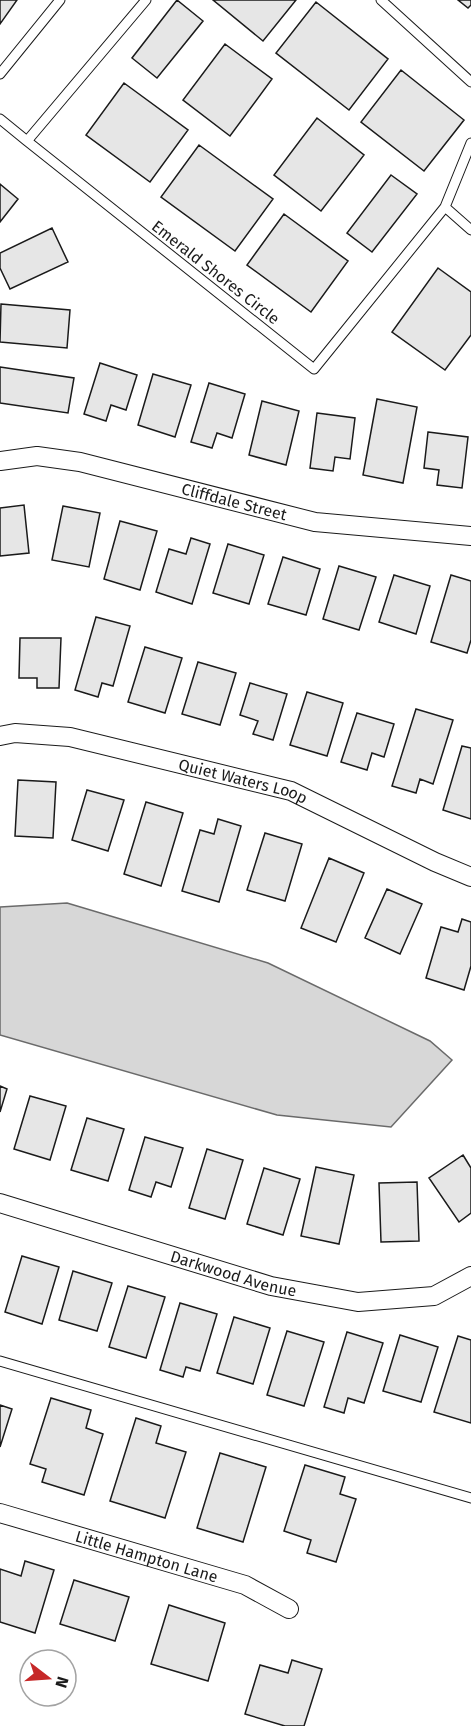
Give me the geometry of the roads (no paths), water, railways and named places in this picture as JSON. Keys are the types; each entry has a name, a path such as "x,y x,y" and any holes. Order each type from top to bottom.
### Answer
{"street":[{"name":"Cliffdale Street","path":"0,461 37,456 80,462 315,522 471,536"},
{"name":"Quiet Waters Loop","path":"0,736 15,733 70,737 291,791 435,862 471,877"},
{"name":"Darkwood Avenue","path":"0,1203 271,1286 358,1302 434,1296 471,1276"},
{"name":"Little Hampton Lane","path":"0,1513 245,1585 289,1609"}],"lane":[{"path":"0,74 60,0"},
{"path":"0,119 27,141 146,0"},
{"path":"381,0 471,82"},
{"name":"Emerald Shores Circle","path":"27,141 314,369 445,207 471,143"},
{"path":"445,207 471,230"},
{"path":"0,1361 471,1498"}]}
